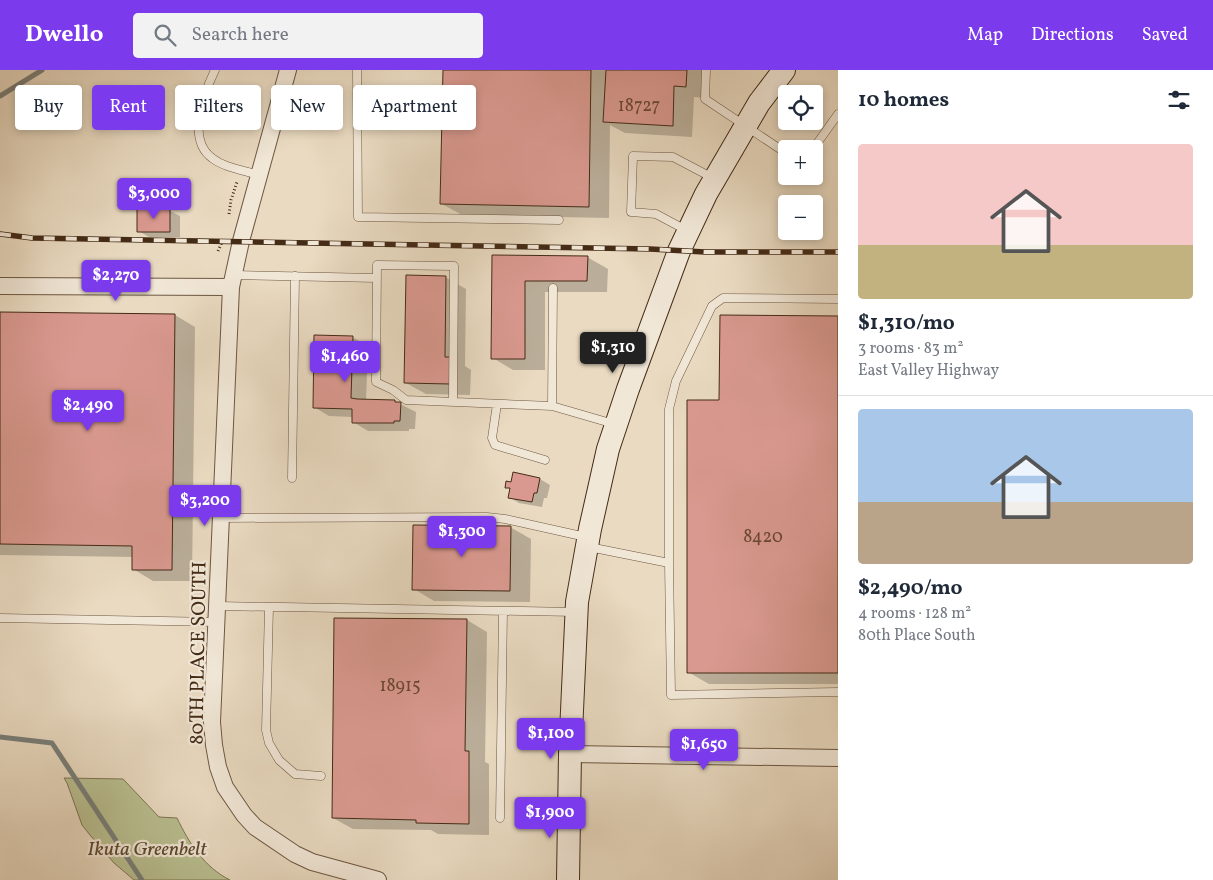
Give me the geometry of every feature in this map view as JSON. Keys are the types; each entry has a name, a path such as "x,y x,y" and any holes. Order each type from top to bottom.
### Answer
{"main road":[{"path":"568,880 570,754 577,602 587,542 608,449 662,295 688,231 706,194 759,103 784,70"}],"street":[{"name":"80TH PLACE SOUTH","path":"288,70 241,241 233,281 212,722 214,745 216,759 225,787 255,828 295,854 312,862 378,880"},
{"path":"0,286 233,281"},
{"path":"570,754 838,758"}],"lane":[{"path":"215,70 200,111 200,142 204,150 212,158 228,166 259,175"},
{"path":"357,70 358,217 559,220"},
{"path":"706,70 705,99 778,148"},
{"path":"819,140 838,114"},
{"path":"688,231 656,214 631,212 633,156 673,157 715,179"},
{"path":"453,402 454,266 378,265 376,382 393,390 406,400 497,404 552,406 616,425"},
{"path":"233,281 295,276 378,278"},
{"path":"292,478 295,276"},
{"path":"552,406 553,288"},
{"path":"838,298 723,298 712,306 676,381 668,409 668,563 671,695 838,692"},
{"path":"497,404 492,438 495,445 545,460"},
{"path":"221,518 487,517 505,520 668,563"},
{"path":"269,607 266,730 269,743 279,760 295,774 321,776"},
{"path":"0,618 217,614 269,607 577,612"},
{"path":"500,818 503,611"}],"green space":[{"name":"Ikuta Greenbelt","path":"64,778 123,779 159,817 177,818 198,854 212,868 230,880 134,880 114,863 82,825"}],"building":[{"path":"443,70 591,70 589,207 440,204 442,130 476,130 476,85 443,85"},
{"path":"606,70 687,70 686,87 674,86 673,126 603,122"},
{"path":"137,209 170,209 170,232 137,232"},
{"path":"492,255 588,256 587,281 525,281 525,359 491,359"},
{"path":"406,275 446,276 445,357 451,357 450,384 404,383"},
{"path":"0,312 175,314 172,570 132,570 132,546 0,544"},
{"path":"720,315 838,316 838,673 687,673 687,400 719,400"},
{"path":"314,335 353,336 351,398 395,400 395,402 401,402 400,421 394,421 394,423 352,423 352,409 313,408"},
{"path":"513,472 540,478 537,493 534,493 532,502 508,498 510,488 505,488 506,481 511,482"},
{"path":"413,525 511,526 510,591 412,590"},
{"path":"334,618 467,619 465,751 469,751 469,824 416,823 416,820 332,818"}],"waterway":[{"path":"0,96 42,70"},
{"path":"0,737 52,743 142,880"}],"railway":[{"path":"0,234 32,238 650,249 705,252 838,252"}]}
